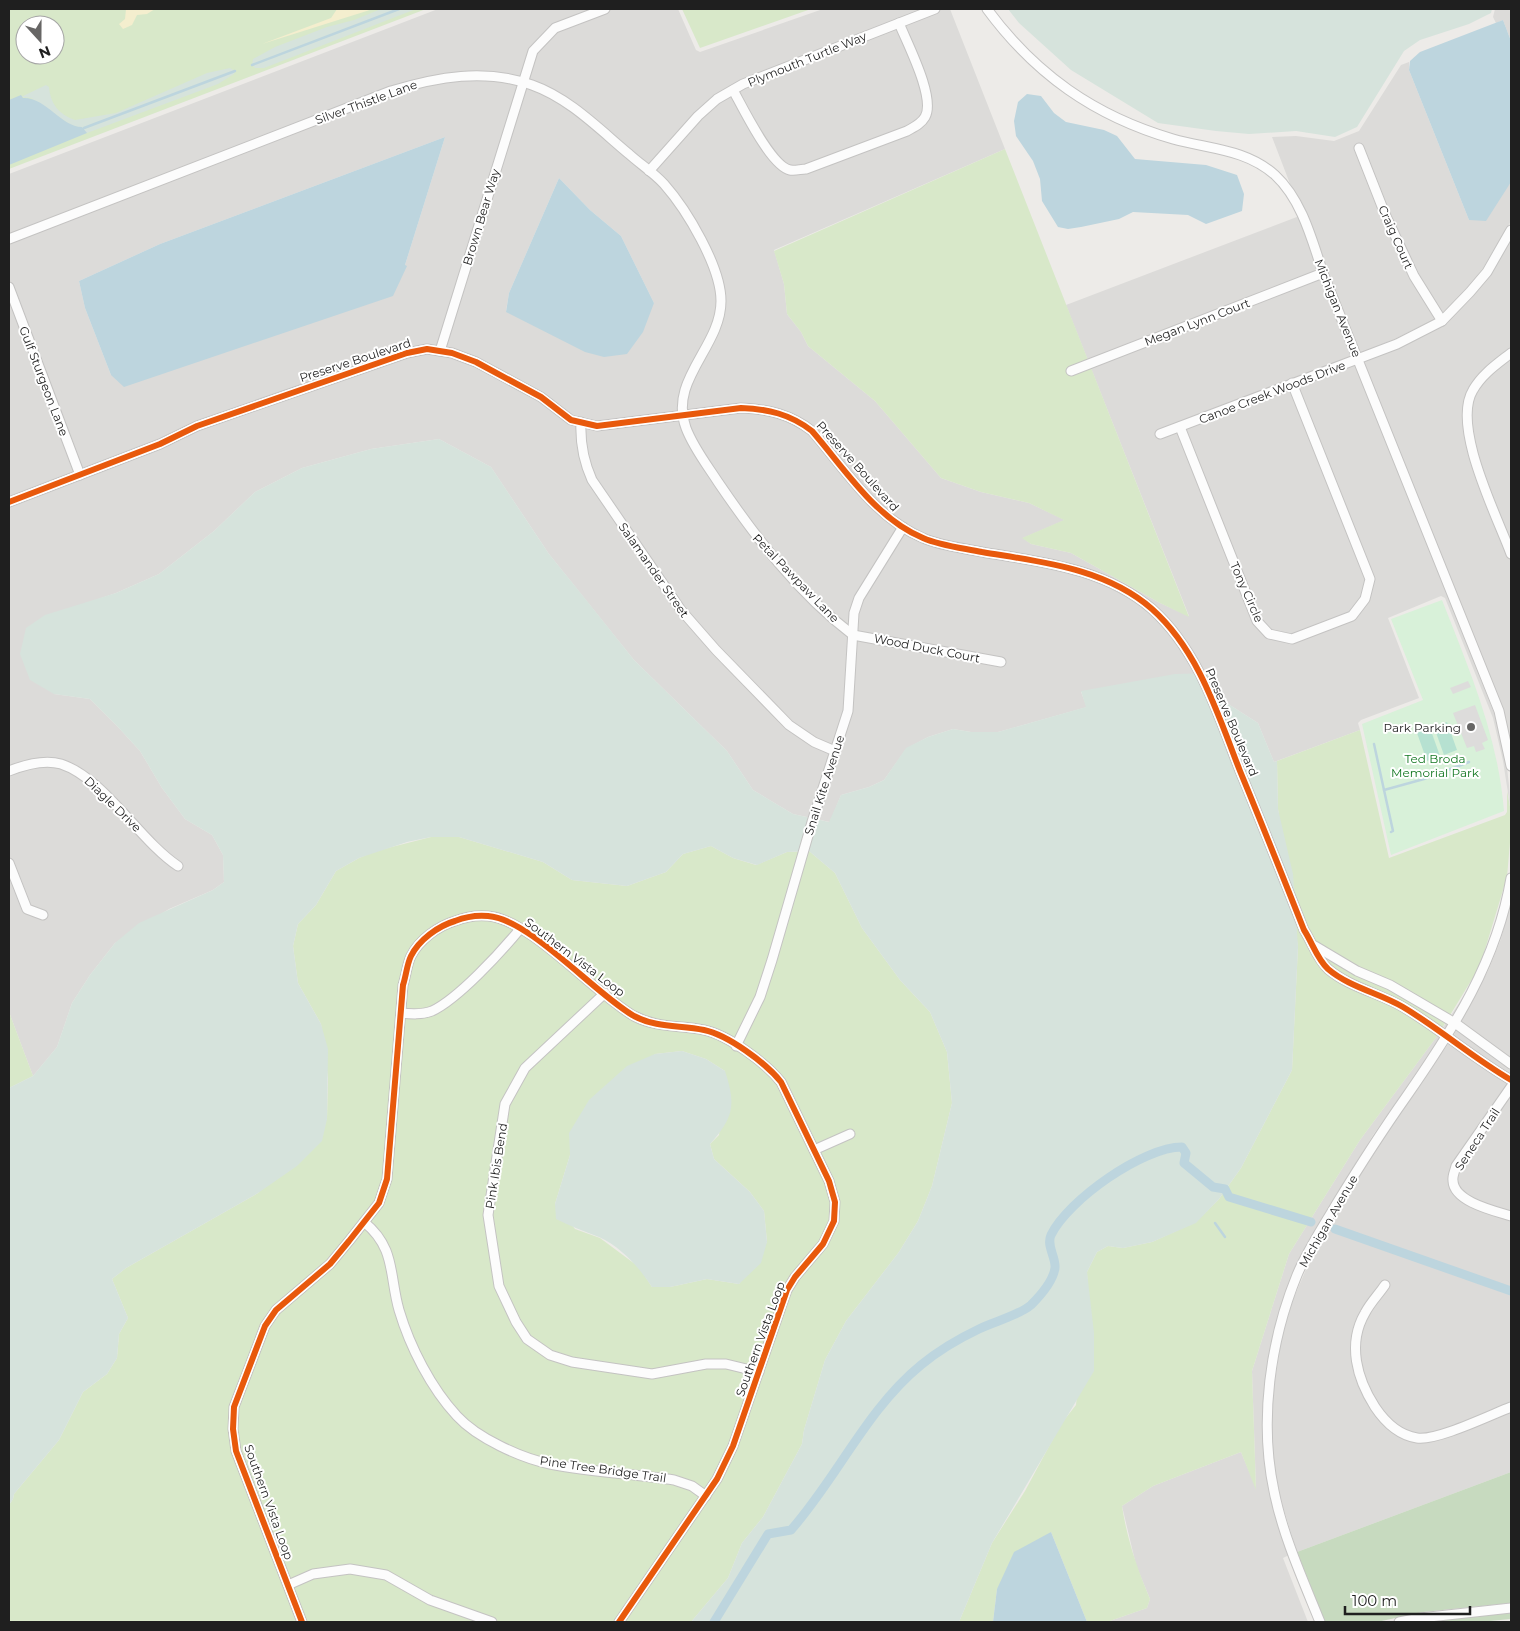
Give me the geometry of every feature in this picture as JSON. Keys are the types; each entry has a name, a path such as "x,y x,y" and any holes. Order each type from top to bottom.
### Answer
{"street":[{"name":"Brown Bear Way","path":"440,351 533,51 555,28 605,9"},
{"name":"Plymouth Turtle Way","path":"649,171 698,116 717,99 758,77 935,9"},
{"name":"Michigan Avenue","path":"986,9 1002,30 1043,72 1096,108 1124,123 1151,132 1189,143 1234,151 1262,165 1288,190 1298,206 1323,274 1498,711 1510,749 1511,766"},
{"path":"733,90 768,150 780,165 790,170 806,169 907,131 920,124 929,107 926,93 899,23"},
{"name":"Silver Thistle Lane","path":"9,239 391,91 428,80 462,76 493,76 522,82 557,96 663,183 680,205 716,269 720,284 720,316 713,337 692,371 683,392 683,416"},
{"name":"Craig Court","path":"1359,148 1385,214 1414,276 1442,321"},
{"name":"Canoe Creek Woods Drive","path":"1160,434 1397,344 1442,321 1487,272 1511,230"},
{"name":"Megan Lynn Court","path":"1071,371 1323,274"},
{"name":"Gulf Sturgeon Lane","path":"9,287 80,475"},
{"name":"Preserve Boulevard","path":"9,502 160,444 197,426 407,352 427,349 452,353 476,362 541,396 571,420 597,426 740,408 761,408 798,420 812,431 890,519 923,538 954,547 1046,563 1095,575 1123,589 1152,609 1182,641 1204,681 1304,930 1315,946 1321,961 1328,969 1347,981 1381,995 1405,1009 1511,1080"},
{"path":"1511,353 1490,369 1472,391 1466,417 1469,442 1511,554"},
{"name":"Tony Circle","path":"1180,427 1258,621 1269,634 1292,639 1352,616 1365,599 1370,579 1292,383"},
{"name":"Petal Pawpaw Lane","path":"683,416 685,427 696,448 751,531 791,577 836,622 853,634"},
{"name":"Salamander Street","path":"581,422 580,440 585,464 592,480 681,610 716,650 790,725 814,742 835,751"},
{"name":"Snail Kite Avenue","path":"736,1046 760,996 848,711 854,613 859,598 903,527"},
{"name":"Wood Duck Court","path":"853,634 1001,662"},
{"name":"Diagle Drive","path":"9,771 40,762 60,764 82,774 144,833 162,856 178,866"},
{"path":"9,863 27,909 42,916"},
{"name":"Michigan Avenue","path":"1320,1622 1292,1552 1274,1492 1267,1440 1269,1393 1276,1340 1287,1300 1310,1248 1377,1138 1447,1038 1486,966 1506,906 1511,878"},
{"name":"Southern Vista Loop","path":"302,1622 236,1451 233,1429 234,1407 265,1326 276,1310 330,1264 379,1203 387,1180 403,985 412,956 426,938 444,924 466,917 489,916 520,929 633,1015 655,1025 705,1030 736,1046 770,1068 781,1082 814,1150 829,1181 835,1202 834,1221 823,1244 795,1277 788,1290 734,1446 706,1496 619,1622"},
{"path":"401,1013 420,1014 432,1011 450,999 520,929"},
{"name":"Preserve Boulevard","path":"1315,946 1357,971 1390,984 1455,1023 1511,1064"},
{"name":"Pink Ibis Bend","path":"605,993 525,1068 505,1104 488,1215 499,1286 516,1322 528,1339 550,1355 652,1374 706,1364 726,1364 759,1372"},
{"name":"Seneca Trail","path":"1511,1088 1456,1166 1452,1179 1454,1187 1471,1203 1511,1216"},
{"path":"814,1150 850,1134"},
{"name":"Pine Tree Bridge Trail","path":"364,1222 376,1232 384,1244 390,1259 399,1310 429,1379 458,1417 513,1452 550,1464 674,1480 692,1486 706,1496"},
{"path":"1385,1285 1364,1314 1358,1334 1356,1351 1357,1371 1362,1387 1381,1417 1395,1430 1418,1438 1433,1437 1511,1407"},
{"path":"288,1585 314,1574 350,1569 386,1574 430,1600 492,1622"},
{"path":"1399,1622 1511,1608"}],"shaded area":[{"path":"381,9 416,9 264,68 255,68 252,65 253,59 275,47"},
{"path":"438,9 678,9 696,50 700,52 823,9 950,9 1005,149 774,250 784,284 787,314 801,332 808,346 875,401 941,478 981,492 1029,503 1065,520 1023,538 1031,544 1071,553 1160,603 1189,616 1066,305 1302,215 1272,137 1296,136 1334,141 1359,131 1401,65 1409,62 1409,70 1469,220 1504,191 1511,182 1511,221 1483,268 1467,289 1439,317 1395,339 1353,356 1494,713 1505,751 1510,809 1503,761 1493,718 1445,598 1441,596 1388,618 1419,698 1361,720 1358,723 1360,730 1274,762 1258,723 1222,700 1211,673 1081,692 1087,707 998,732 971,732 953,729 928,737 906,749 884,780 869,787 841,795 830,822 793,814 753,790 727,751 634,660 549,554 491,467 439,439 371,449 302,468 255,492 214,531 159,574 116,593 69,609 54,694 90,699 140,751 162,788 185,819 212,835 223,855 224,882 213,890 169,909 115,943 90,975 72,1003 57,1047 33,1076 9,1012 9,174","holes":["445,137 405,265 111,375 85,308 79,281 160,244","559,178 590,210 621,236 654,303 586,351 506,311 509,293"]},
{"path":"1008,9 1492,9 1491,13 1469,24 1420,40 1404,51 1357,127 1335,137 1296,131 1249,134 1158,123 1071,70 1019,23"},
{"path":"1495,9 1511,9 1511,41 1503,20 1496,23 1493,17"},
{"path":"230,68 235,71 234,74 218,84 87,133 83,131 84,128 72,126 31,98 21,97 46,85 49,87 51,98 56,108 64,115 75,120 116,113 207,73"},
{"path":"1511,239 1511,742 1503,710 1364,362 1399,348 1444,325 1473,296 1490,274"},
{"path":"439,439 491,467 549,554 634,660 727,751 753,790 793,814 829,822 841,795 869,787 884,780 906,748 928,737 953,729 971,732 998,732 1086,707 1081,691 1175,674 1211,673 1222,700 1258,723 1274,762 1277,761 1278,809 1293,874 1298,947 1292,1070 1241,1168 1219,1199 1196,1223 1152,1242 1123,1248 1108,1246 1097,1252 1087,1272 1094,1333 1094,1371 992,1543 959,1622 691,1622 728,1578 742,1543 763,1517 802,1444 804,1430 825,1360 846,1321 899,1252 918,1221 932,1186 952,1103 947,1052 930,1012 900,980 862,928 835,873 809,851 787,852 757,865 733,858 711,846 683,854 666,872 627,886 572,880 543,862 459,837 431,837 407,842 359,858 336,871 316,905 298,924 293,946 298,983 321,1024 328,1049 327,1119 322,1141 297,1166 258,1193 126,1268 112,1279 128,1318 119,1334 117,1358 107,1374 83,1392 59,1440 14,1494 9,1505 9,1088 33,1076 57,1047 72,1003 90,975 115,943 139,923 213,890 224,882 223,855 212,835 185,819 162,788 140,751 117,726 90,699 54,694 30,680 20,654 26,628 45,615 116,593 159,574 214,531 255,492 302,468 371,449"},
{"name":"Park Parking","path":"1468,681 1471,687 1453,694 1450,688"},
{"name":"Park Parking","path":"1475,705 1488,740 1482,743 1485,749 1476,752 1474,746 1467,748 1453,713"},
{"path":"1511,902 1511,1472 1297,1552 1278,1491 1271,1440 1273,1394 1281,1341 1292,1302 1314,1251 1380,1141 1451,1040 1489,969 1501,939"},
{"path":"1469,988 1443,1035 1373,1135 1306,1245 1294,1271 1277,1318 1265,1392 1263,1440 1269,1493 1289,1555 1283,1558 1308,1622 1107,1622 1147,1608 1150,1599 1136,1565 1122,1506 1153,1486 1241,1452 1256,1488 1252,1371 1289,1254 1360,1140 1438,1035"},
{"path":"682,1051 706,1059 725,1071 731,1093 731,1110 724,1126 710,1144 714,1159 750,1192 764,1211 767,1242 761,1263 739,1284 707,1279 670,1287 652,1287 635,1265 615,1246 599,1237 556,1219 555,1204 570,1155 569,1133 589,1100 627,1066 655,1054"}],"green space":[{"path":"9,9 426,9 9,169"},
{"path":"682,9 811,9 700,48"},
{"path":"1005,149 1189,617 1160,603 1071,553 1031,544 1022,538 1064,520 1029,503 981,492 941,478 875,401 808,346 801,332 787,314 784,284 774,251"},
{"name":"Ted Broda Memorial Park","path":"1442,600 1472,677 1489,729 1501,783 1504,811 1391,855 1362,724 1423,700 1391,619"},
{"path":"1447,722 1457,750 1444,755 1434,727"},
{"path":"1430,728 1440,756 1427,761 1417,733"},
{"path":"1360,730 1389,858 1505,815 1507,812 1507,791 1511,812 1511,831 1507,877 1480,966 1438,1035 1360,1140 1289,1254 1252,1371 1256,1490 1241,1452 1153,1486 1122,1506 1133,1553 1150,1599 1147,1608 1107,1622 1087,1622 1051,1532 997,1589 993,1622 959,1622 992,1543 1025,1491 1061,1424 1076,1405 1088,1295 1087,1272 1097,1252 1108,1246 1123,1248 1152,1242 1196,1222 1219,1199 1241,1168 1292,1070 1298,947 1278,809 1277,761"},
{"path":"431,837 459,837 543,862 572,880 627,886 666,872 683,854 711,846 733,858 756,865 787,852 809,851 835,873 862,928 900,980 930,1012 947,1052 952,1103 932,1186 918,1221 899,1252 846,1321 825,1360 804,1430 802,1444 763,1517 742,1543 728,1578 691,1622 9,1622 9,1505 14,1494 59,1440 83,1392 107,1374 117,1358 119,1334 128,1318 112,1279 126,1268 258,1193 327,1119 328,1078 321,1024 298,983 293,946 298,924 316,905 336,871 376,851","holes":["682,1051 706,1059 725,1071 719,1135 710,1144 714,1159 750,1192 764,1211 767,1242 739,1284 707,1279 670,1287 652,1287 639,1267 600,1238 575,1229 555,1204 570,1155 655,1054"]},
{"path":"9,1012 33,1076 9,1088"},
{"path":"1511,1472 1511,1603 1423,1612 1377,1622 1325,1622 1297,1552"},
{"path":"1511,1613 1511,1619 1479,1622 1420,1622"}],"sand":[{"path":"126,9 155,9 147,14 137,15 132,25 123,29 119,24 125,19"},
{"path":"337,9 373,9 262,44 331,18"}],"water":[{"path":"1503,20 1511,41 1511,182 1486,221 1469,220 1409,70 1410,61 1420,52"},
{"path":"1027,94 1041,96 1054,113 1066,122 1104,130 1117,136 1135,159 1206,165 1237,175 1244,194 1242,211 1206,224 1188,215 1133,212 1119,219 1081,227 1068,229 1058,227 1042,201 1040,179 1033,161 1016,136 1014,121 1018,102"},
{"path":"21,95 23,98 39,102 67,122 74,126 82,127 87,133 9,165 9,100"},
{"path":"445,137 405,265 407,266 393,296 124,387 111,375 85,308 79,281 160,244"},
{"path":"559,178 590,210 621,236 654,303 643,332 627,354 604,357 585,352 506,312 509,293"},
{"path":"1051,1532 1087,1622 993,1622 997,1589 1014,1552"}],"waterway":[{"path":"252,65 399,9"},
{"path":"84,128 235,71"},
{"path":"1374,744 1384,790"},
{"path":"1391,832 1393,831 1384,790 1424,779 1469,762"},
{"path":"714,1622 768,1534 791,1530 808,1510 868,1423 902,1383 921,1365 949,1345 964,1336 1020,1312 1031,1305 1049,1283 1054,1273 1054,1260 1050,1247 1051,1235 1073,1206 1108,1178 1147,1156 1166,1149 1182,1147 1186,1153 1184,1163 1213,1187 1225,1189 1229,1197 1311,1222"},
{"path":"1215,1223 1225,1237"},
{"path":"1335,1229 1511,1291"}],"cycle path":[{"path":"9,502 160,444 197,426 407,353 427,349 452,353 476,362 541,397 571,420 597,426 741,408 770,411 795,420 812,431 875,505 906,529 930,541 945,545 1072,569 1114,584 1134,595 1152,609 1168,626 1195,664 1215,706 1304,930 1324,965 1345,981 1403,1007 1511,1080"},
{"path":"302,1622 236,1451 233,1429 234,1407 265,1326 276,1310 330,1264 379,1203 387,1179 403,985 408,963 414,950 430,934 449,923 475,916 488,916 505,920 523,930 542,943 618,1006 634,1016 651,1023 695,1028 714,1033 746,1051 781,1082 829,1181 835,1202 834,1221 823,1244 795,1277 787,1290 733,1446 717,1479 619,1622"}],"place":[{"name":"Park Parking","path":"1471,727"}]}
